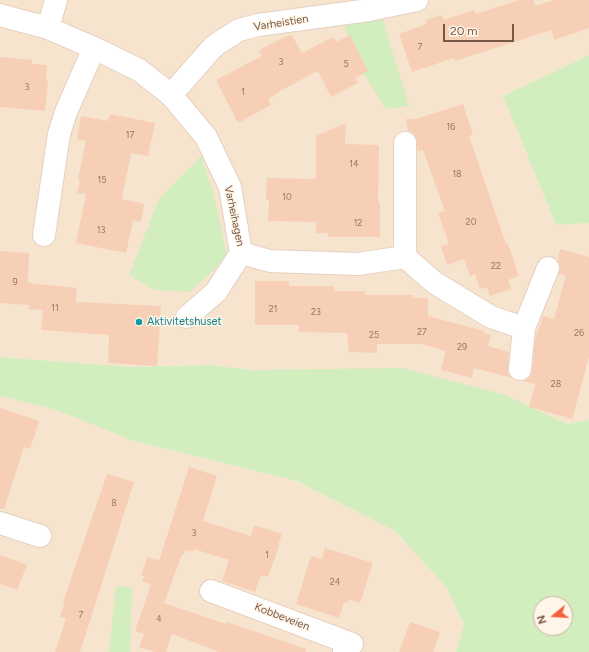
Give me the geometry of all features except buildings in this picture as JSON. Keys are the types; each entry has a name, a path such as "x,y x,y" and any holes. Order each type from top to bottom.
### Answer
{"street":[{"path":"48,28 56,0"},
{"name":"Varheistien","path":"171,95 214,46 239,30 258,25 369,10 417,0"},
{"name":"Varheihagen","path":"0,15 48,28 139,70 171,95 206,137 230,187 242,253 216,292 187,317"},
{"path":"44,235 59,134 66,112 94,48"},
{"path":"405,143 405,257 435,283 490,317 524,328"},
{"name":"Varheihagen","path":"242,253 270,262 358,264 405,257"},
{"path":"520,369 524,328 548,268"},
{"path":"0,523 40,536"},
{"name":"Kobbeveien","path":"211,591 348,648"}],"shaded area":[{"path":"0,0 589,0 589,55 503,96 556,225 589,223 589,420 567,424 506,395 209,365 132,367 0,357"},
{"path":"0,396 56,410 134,441 297,481 395,531 447,588 464,625 456,652 0,652"}],"green space":[{"path":"379,8 409,106 386,109 364,74 339,13"},
{"path":"589,55 589,223 556,225 503,96"},
{"path":"201,156 213,192 227,257 190,292 155,290 129,275 159,199"},
{"path":"0,357 132,367 210,365 251,370 402,368 506,395 567,424 589,420 589,652 456,652 464,625 447,588 395,531 297,481 134,441 56,410 0,396"},
{"path":"116,586 132,587 130,652 109,652"}],"place":[{"name":"Aktivitetshuset","path":"139,322"}]}
